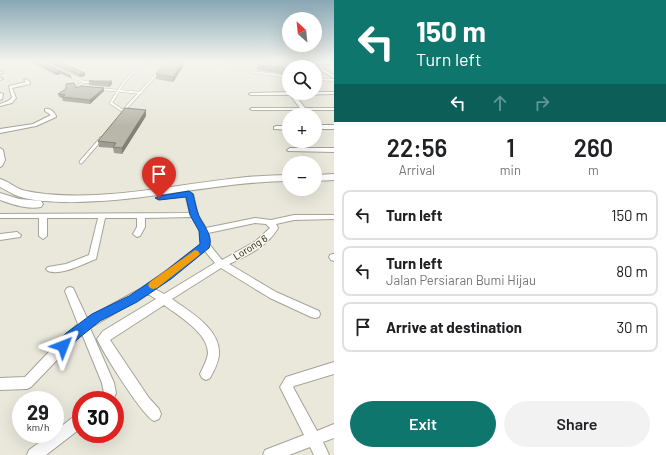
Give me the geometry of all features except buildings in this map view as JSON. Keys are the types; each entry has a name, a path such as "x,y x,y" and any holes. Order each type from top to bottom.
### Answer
{"main road":[{"path":"322,178 334,177"},
{"path":"0,182 6,188 44,197 108,198 247,180 282,178"},
{"path":"0,196 17,202 39,205 114,205 265,184 282,183"},
{"path":"322,183 334,183"}],"street":[{"path":"0,105 13,100 10,87 28,83"},
{"path":"322,93 334,93"},
{"path":"251,94 282,94"},
{"path":"297,100 303,108"},
{"path":"252,109 282,109"},
{"path":"322,109 334,109"},
{"path":"0,131 34,125 54,116 47,110"},
{"path":"322,127 334,127"},
{"path":"276,128 282,128"},
{"path":"0,150 2,160 0,165"},
{"path":"290,150 334,150"},
{"path":"0,384 26,382 57,354 70,338 84,326 96,317 133,299 147,290 205,246 204,231 194,215 189,194"},
{"path":"43,215 43,236"},
{"path":"137,234 143,225 140,215"},
{"path":"0,216 194,215"},
{"path":"51,269 67,267 93,257 102,216"},
{"path":"271,223 291,218 334,217"},
{"name":"Lorong 6","path":"204,231 253,221 266,221 271,223 274,228 273,232 264,240 221,264 205,246"},
{"path":"0,238 17,235"},
{"path":"154,414 144,403 103,339 164,298 221,264 273,295 315,314"},
{"path":"147,290 164,298 193,320 209,337 213,347 214,358 206,374"},
{"path":"70,291 108,383 110,391"},
{"path":"322,455 286,387 290,382 334,368"},
{"path":"34,455 72,427"},
{"path":"270,455 334,431"}],"lane":[{"path":"82,83 78,86 88,88"},
{"path":"123,83 111,103 123,111"},
{"path":"119,117 149,83"},
{"path":"95,88 141,93"},
{"path":"82,162 105,134"}],"slow traffic":[{"path":"153,285 195,254"}],"route":[{"path":"63,346 70,338 96,317 133,299 167,276 205,246 204,231 194,215 189,194 159,198"}]}
